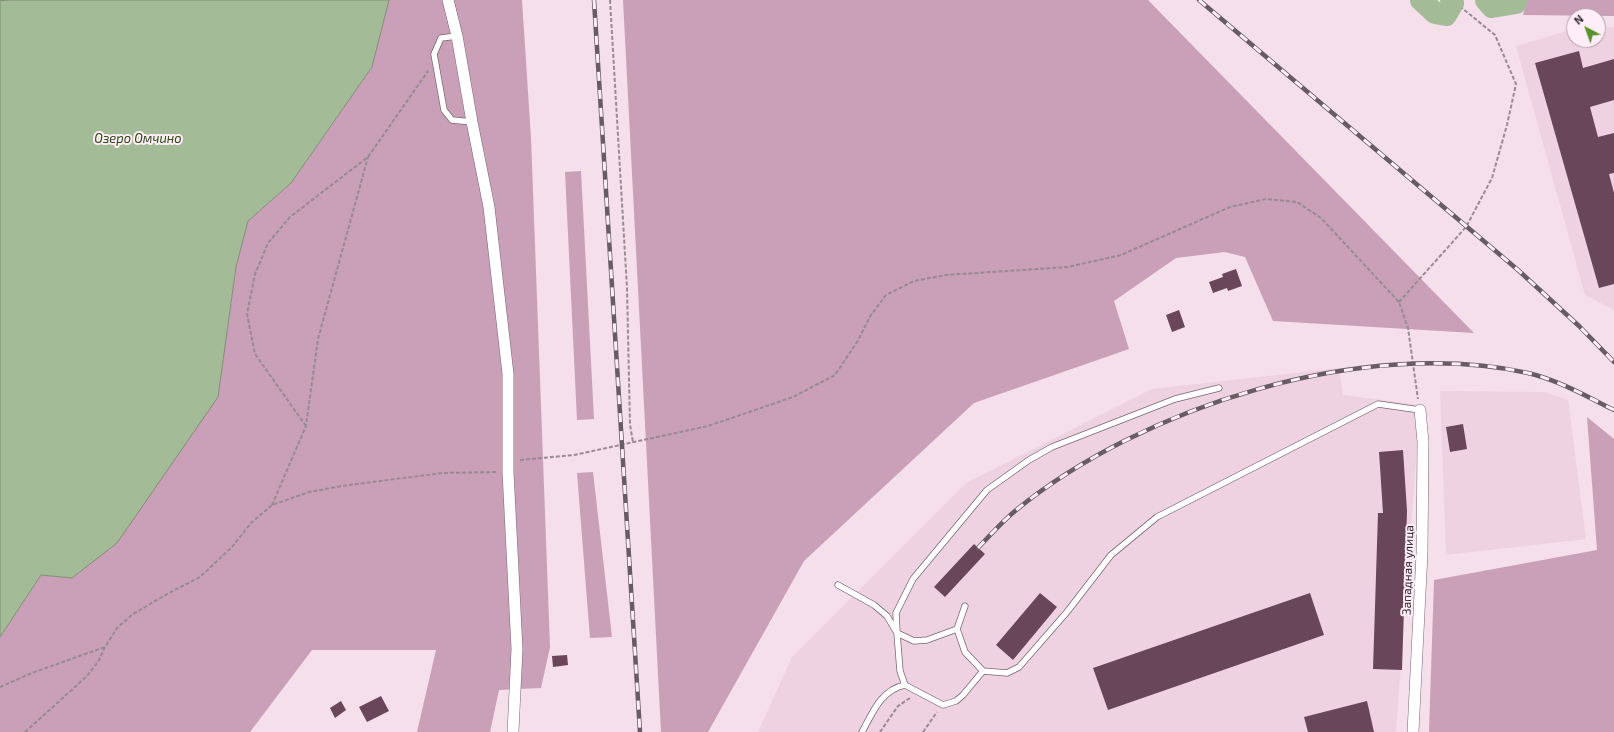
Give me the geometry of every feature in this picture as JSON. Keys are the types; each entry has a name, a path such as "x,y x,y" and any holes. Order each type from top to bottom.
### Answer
{"street":[{"path":"448,0 457,36 489,207 508,374 508,466 517,649 514,732"},
{"name":"Западная улица","path":"1413,732 1422,553 1423,442 1420,410"}],"lane":[{"path":"457,36 441,38 434,54 435,61 444,110 452,120 472,122"},
{"path":"905,685 900,671 896,613 913,579 987,490 1029,460 1052,447 1175,399 1219,388"},
{"path":"965,606 957,629 965,652 983,671 1007,673 1019,667 1067,612 1111,555 1157,517 1378,404 1420,410"},
{"path":"838,586 874,605 887,616 897,633 914,641 927,640 957,629"},
{"path":"862,732 885,694 895,687 905,685 943,705 956,701 963,696 983,671"}],"path":[{"path":"610,0 627,288 630,425 633,442"},
{"path":"1399,302 1466,227 1492,178 1507,125 1516,84 1496,36 1462,8"},
{"path":"306,426 255,354 247,314 255,274 268,243 290,217 368,157 435,61"},
{"path":"272,505 306,426 318,339 368,157"},
{"path":"25,732 86,677 98,662 104,647 117,628 133,614 200,577 232,547 251,524 272,505 309,492 348,485 508,466 574,455 708,426 793,397 835,375 857,342 871,315 886,295 914,281 946,275 1068,267 1121,254 1230,207 1266,199 1297,202 1321,218 1399,302 1408,328 1420,410"},
{"path":"0,687 32,673 104,647"},
{"path":"880,732 898,706 907,699 923,694"},
{"path":"923,732 943,705"}],"shaded area":[{"path":"389,0 522,0 531,138 550,647 541,688 499,690 490,732 417,732 436,650 312,650 250,732 0,732 0,637 41,575 72,578 218,397 236,267 248,221 291,183 372,67"},
{"path":"623,0 1148,0 1474,333 1273,321 1245,257 1225,252 1176,258 1114,301 1129,349 974,403 804,561 708,732 661,732"},
{"path":"1527,0 1614,0 1614,16 1606,16 1606,8 1566,8 1566,15 1523,15"},
{"path":"1614,27 1614,310 1585,295 1516,46 1566,31 1566,48 1606,48 1606,28"},
{"path":"581,171 594,419 577,420 565,172"},
{"path":"1339,368 1343,395 1420,405 1396,732 758,732 792,657 966,483 1152,389"},
{"path":"1440,391 1545,392 1568,400 1586,539 1446,555"},
{"path":"1587,417 1614,439 1614,732 1429,732 1434,580 1597,550"},
{"path":"593,472 612,637 590,638 577,473"}],"water":[{"name":"Озеро Омчино","path":"389,0 372,67 291,183 248,221 236,267 218,397 117,543 72,578 41,575 0,637 0,1"}],"building":[{"path":"1579,51 1583,68 1614,59 1614,100 1590,107 1598,137 1614,133 1614,173 1609,174 1614,193 1614,284 1599,288 1535,63"},
{"path":"1236,269 1242,286 1228,291 1227,288 1213,293 1209,282 1223,277 1222,274"},
{"path":"1179,310 1185,327 1172,332 1166,315"},
{"path":"1463,424 1467,449 1450,452 1446,427"},
{"path":"1403,450 1407,511 1402,670 1373,669 1378,513 1383,513 1379,452"},
{"path":"974,544 985,554 945,597 934,587"},
{"path":"1040,593 1057,607 1013,660 996,645"},
{"path":"1310,593 1324,635 1108,710 1093,668"},
{"path":"567,655 568,665 553,667 552,656"},
{"path":"381,696 389,711 367,722 359,707"},
{"path":"341,701 346,710 335,718 330,708"},
{"path":"1367,701 1374,732 1308,732 1304,717"}],"waterway":[{"path":"1421,0 1435,13 1446,15 1453,3 1451,0"},
{"path":"1486,0 1492,7 1516,3 1517,0"}],"railway":[{"path":"594,0 640,732"},
{"path":"1199,0 1518,270 1579,326 1614,362"},
{"path":"978,548 1015,511 1067,473 1126,440 1190,412 1258,389 1327,373 1397,365 1464,364 1528,373 1539,376 1572,389 1614,410"}]}
